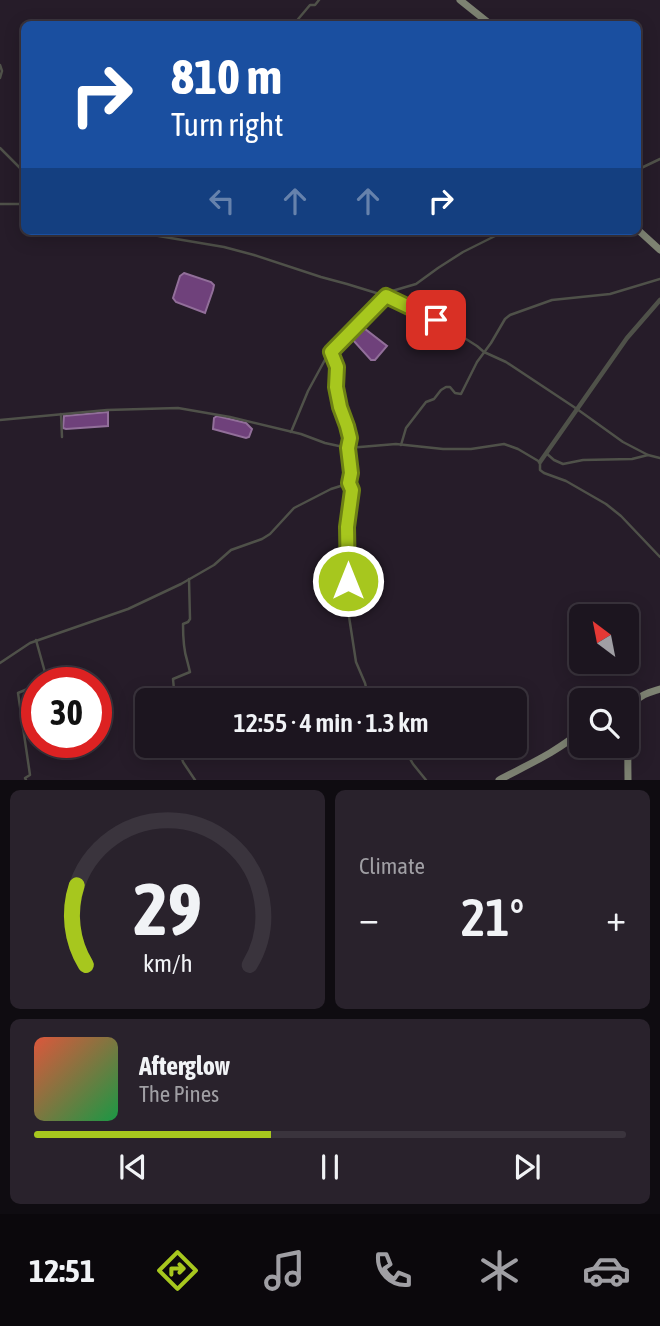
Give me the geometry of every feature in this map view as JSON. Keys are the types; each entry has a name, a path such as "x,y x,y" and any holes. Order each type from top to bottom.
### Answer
{"main road":[{"path":"460,0 486,21"},
{"path":"641,233 660,250"},
{"path":"639,695 660,688"},
{"path":"639,698 660,688"},
{"path":"499,780 569,740"},
{"path":"626,758 627,780"},
{"path":"627,780 628,758"}],"street":[{"path":"297,21 310,5 315,5 319,0"},
{"path":"0,65 0,78"},
{"path":"0,148 21,169"},
{"path":"641,168 660,159"},
{"path":"0,204 21,204"},
{"path":"152,235 244,252 386,296 436,320 484,352 516,368 623,442 660,458"},
{"path":"291,432 308,391 327,356 386,296 416,284 463,252 497,235"},
{"path":"401,445 406,428 426,402 434,399 446,387 461,394 477,362 505,319 522,309 552,300 610,294 660,279"},
{"path":"660,300 627,338 540,462 540,470 544,473 566,481 621,516 660,557"},
{"path":"331,352 337,367 336,387 340,407 350,438 349,483 352,490 347,527 348,610 356,662 366,688"},
{"path":"0,420 107,410 178,408 215,413 348,448 384,444 471,449 504,444 540,462"},
{"path":"61,414 62,437"},
{"path":"546,453 563,464 583,460 632,459 648,455"},
{"path":"0,663 36,640 128,609 189,579 214,565 231,550 270,534 294,508 349,483"},
{"path":"174,688 173,680 190,672 183,638 183,624 190,619 189,579"},
{"path":"36,640 44,667"},
{"path":"21,693 18,694 21,714"},
{"path":"26,780 30,775 27,758"},
{"path":"182,758 195,780"},
{"path":"409,758 426,780"}],"shaded area":[{"path":"184,273 214,285 205,313 176,302 173,298 180,276"},
{"path":"361,328 387,346 375,360 371,360 352,339"},
{"path":"108,412 108,426 63,428 64,416"},
{"path":"217,416 246,423 252,429 249,437 213,429 214,418"}],"route":[{"path":"348,581 347,527 352,490 349,483 350,438 340,407 336,387 337,367 331,352 386,296 436,320"}]}
